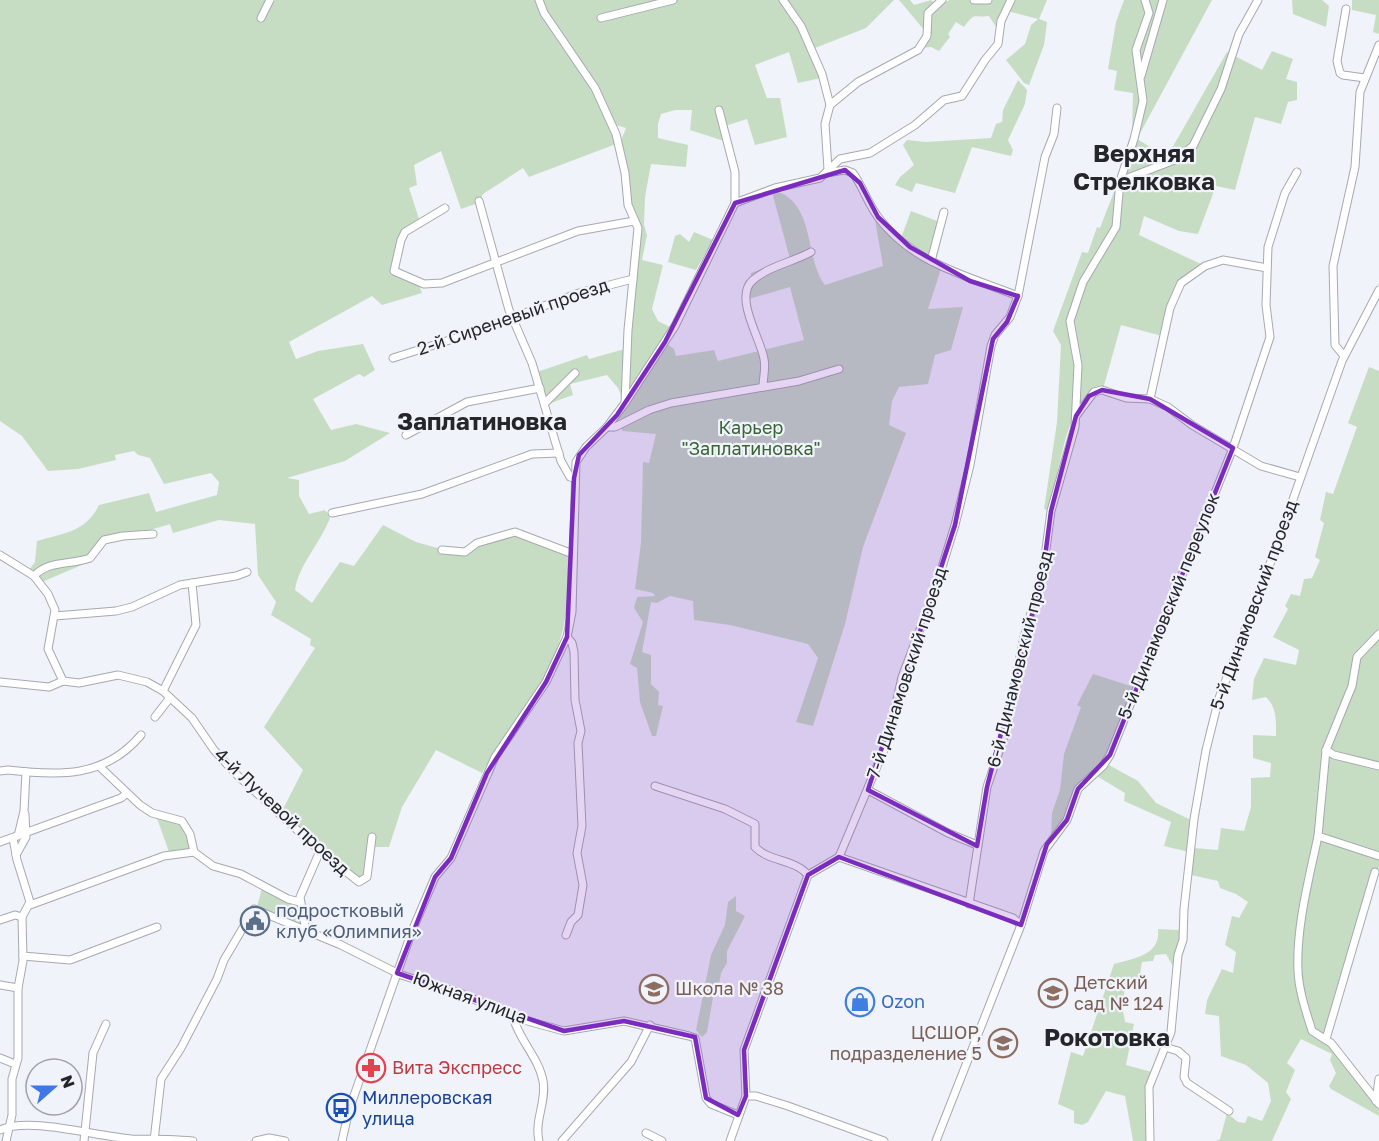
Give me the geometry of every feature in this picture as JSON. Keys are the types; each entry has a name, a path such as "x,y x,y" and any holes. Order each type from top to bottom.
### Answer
{"street":[{"path":"261,18 270,0"},
{"path":"539,0 544,13 596,88 616,134 625,173 628,205 638,237 625,404"},
{"path":"601,18 673,0"},
{"path":"783,0 801,26 817,57 830,105 825,124 827,171"},
{"path":"830,105 858,82 918,50 927,36 928,13 942,0"},
{"path":"974,0 987,0"},
{"path":"735,202 775,188 820,178 840,159 870,153 915,125 944,100 962,96 998,44 1001,21 1011,0"},
{"path":"1141,76 1136,50 1149,13 1145,0"},
{"path":"1141,76 1163,0"},
{"path":"1120,182 1177,159 1192,146 1221,89 1239,34 1258,0"},
{"path":"1346,9 1338,66 1343,75 1365,78"},
{"path":"1344,356 1335,345 1333,266 1355,167 1360,92 1379,45"},
{"name":"6-й Динамовский проезд","path":"969,904 987,787 1003,740 1024,637 1043,572 1051,511 1056,502 1076,416 1078,365 1070,321 1083,282 1116,227 1120,182 1143,101 1141,76"},
{"name":"7-й Динамовский проезд","path":"839,857 888,740 903,677 935,590 955,525 970,465 993,339 1007,322 1018,296 1045,157 1054,134 1057,108"},
{"path":"342,1141 349,1110 397,973 435,877 451,858 487,773 546,682 567,637 572,612 574,478 579,455 607,427 625,404 675,326 735,202 735,172 719,110"},
{"path":"827,171 845,170 853,173 884,224 931,261 970,281 1018,296"},
{"name":"5-й Динамовский переулок","path":"1021,925 1047,844 1060,833 1068,820 1078,789 1103,766 1110,754 1233,448 1270,337 1266,305 1268,247 1285,193 1297,172"},
{"path":"479,201 512,317 540,388 566,472 574,478"},
{"path":"445,208 405,232 394,271 424,284 442,283 578,231 634,221"},
{"path":"931,261 945,212"},
{"path":"763,387 765,362 749,317 748,287 757,277 811,252"},
{"path":"1150,399 1168,315 1181,283 1214,262 1223,260 1267,268"},
{"name":"2-й Сиреневый проезд","path":"393,357 582,292 633,279"},
{"name":"5-й Динамовский проезд","path":"1150,1141 1149,1087 1171,1032 1178,955 1183,940 1186,889 1206,750 1229,666 1274,553 1344,356 1379,290"},
{"path":"607,427 615,427 649,410 671,403 799,381 839,369"},
{"path":"545,403 575,373"},
{"path":"406,435 466,402 540,388"},
{"name":"6-й Динамовский проезд","path":"1076,416 1094,392 1102,390 1126,398 1150,399 1168,407 1192,425 1261,466 1300,477"},
{"path":"332,513 422,494 532,454 559,453"},
{"path":"442,550 465,552 477,543 515,532 573,554"},
{"path":"34,576 39,570 53,565 90,558 104,540 153,534"},
{"path":"0,555 34,576 48,594 55,616 48,649 63,681"},
{"path":"55,616 132,607 180,585 247,572"},
{"path":"0,682 43,687 63,681 79,683 118,675 147,682 163,692 196,625 192,583"},
{"path":"1377,1103 1326,1040 1312,1030 1302,998 1298,970 1300,933 1318,836 1326,750 1352,686 1357,657 1379,634"},
{"path":"566,935 571,922 578,915 584,885 577,853 582,826 578,743 581,731 575,700 574,652 572,643 567,637"},
{"name":"4-й Лучевой проезд","path":"163,692 192,718 214,750 236,774 346,873 363,881 370,868 372,837"},
{"path":"155,717 169,699"},
{"path":"0,771 65,773 100,767 118,757 141,735"},
{"path":"1326,750 1379,766"},
{"path":"0,767 8,770"},
{"path":"100,767 126,794 152,813 182,821 190,834 194,852 213,866 241,873 288,899 300,902"},
{"path":"16,855 26,835 24,811 26,772"},
{"path":"655,786 725,809 755,824 755,847 761,853 797,867 808,875"},
{"path":"868,790 948,833 977,845"},
{"path":"0,842 26,835 121,798 126,794"},
{"path":"24,811 15,837 16,855 30,905"},
{"path":"1318,836 1379,856"},
{"path":"306,931 300,902 320,851"},
{"path":"6,1141 11,1125 11,1091 19,1047 18,988 23,956 22,918 30,905 164,856 194,852"},
{"path":"730,1141 746,1096 744,1050 808,875 839,857 1013,918 1021,925 936,1141"},
{"path":"1326,1040 1375,872"},
{"name":"Южная улица","path":"155,1139 161,1079 181,1048 217,979 224,960 254,909 397,973 460,993 513,1017 570,1031 614,1021 650,1025 695,1038 706,1098 711,1104 738,1115"},
{"path":"0,920 15,915 22,918"},
{"path":"23,956 70,960 157,927"},
{"path":"0,985 18,988"},
{"path":"513,1017 520,1038 544,1082 538,1119 539,1141"},
{"path":"85,1137 93,1053 106,1024"},
{"path":"562,1141 631,1062 650,1025"},
{"path":"1166,1047 1179,1051 1186,1058 1184,1077 1187,1083 1209,1095 1228,1112"},
{"path":"0,1058 15,1064"},
{"path":"1377,1103 1379,1079"},
{"path":"746,1096 756,1096 788,1106 884,1141"},
{"path":"0,1130 11,1125 85,1137 193,1141"},
{"path":"646,1133 662,1141"},
{"path":"256,1141 269,1138 285,1141"}],"highlighted area":[{"path":"845,170 860,183 878,217 910,247 970,281 1018,296 1007,322 993,339 955,525 868,790 977,846 987,787 1043,572 1051,511 1076,416 1089,396 1102,390 1150,399 1233,448 1110,755 1078,789 1067,820 1047,844 1021,925 839,857 808,875 744,1050 746,1096 738,1115 706,1098 695,1037 624,1021 564,1031 397,973 435,877 451,858 487,773 546,682 567,637 574,478 579,455 617,415 665,342 735,203"}],"green space":[{"path":"0,0 266,0 259,17 264,19 275,0 535,0 553,34 595,94 608,122 616,144 529,177 523,168 483,194 478,203 461,209 441,151 414,165 417,185 409,188 419,219 400,235 393,264 417,280 422,293 382,305 372,296 289,342 296,359 318,351 363,344 375,370 364,377 359,374 313,399 331,430 356,424 390,433 345,461 287,478 299,480 299,496 309,514 325,510 330,518 301,571 295,590 312,603 340,562 354,566 383,525 416,542 452,552 515,534 567,554 569,558 568,601 560,639 546,674 524,711 482,773 436,750 402,807 389,847 370,847 366,876 359,880 282,811 303,770 264,727 315,648 310,645 311,639 271,615 276,602 258,575 255,524 219,520 173,533 170,524 104,544 91,561 42,582 29,570 35,562 37,541 81,526 94,514 99,505 149,493 156,512 217,495 219,482 211,473 164,484 150,458 138,455 134,451 115,455 116,460 78,469 48,471 22,436 0,421"},
{"path":"542,0 894,0 866,28 815,48 803,23 821,78 798,83 789,52 755,65 767,98 780,98 787,137 755,145 747,119 725,126 724,141 690,130 692,110 675,110 661,114 658,138 688,145 686,167 651,164 645,197 644,225 647,235 642,260 663,265 652,309 658,321 670,327 628,396 631,330 641,232 631,205 622,150 622,138 626,128 616,125 545,11"},
{"path":"899,0 910,0 914,5 931,0 937,5 950,0 1010,0 998,30 989,16 975,16 964,27 956,22 948,34 950,37 939,51 931,47 922,48 925,31"},
{"path":"1015,0 1047,0 1039,19 1047,22 1044,45 1029,85 1024,83 1006,60 1025,44 1031,25 1038,19 1007,11"},
{"path":"1124,0 1212,0 1137,139 1167,157 1227,52 1262,70 1272,51 1293,59 1286,79 1297,82 1297,100 1288,102 1281,124 1255,117 1235,190 1216,186 1198,234 1179,231 1144,216 1139,235 1203,265 1182,280 1162,336 1121,325 1103,389 1090,393 1080,403 1072,420 1048,510 1044,509 1057,422 1061,345 1053,331 1082,252 1088,253 1097,227 1100,228 1119,179 1132,136 1133,93 1114,90 1117,71 1108,69 1116,22"},
{"path":"1292,0 1322,0 1329,6 1326,27 1293,14"},
{"path":"1352,0 1379,0 1379,34 1373,32 1376,15 1352,10"},
{"path":"1018,80 1027,90 1025,104 1008,140 1013,150 1011,156 972,147 955,193 916,183 912,192 895,185 900,177 914,165 903,145 907,140 926,142 991,138 996,124 1002,122 1003,110"},
{"name":"Карьер \"Заплатиновка\"","path":"776,191 789,198 798,207 804,219 814,261 825,285 883,266 875,220 941,269 928,309 963,307 951,350 935,355 928,384 899,387 892,401 889,425 906,433 863,547 845,624 813,726 796,722 818,658 808,644 730,625 694,620 693,601 670,596 657,603 651,602 642,652 651,655 651,684 659,692 658,705 663,706 656,736 652,736 640,702 637,668 630,664 643,622 634,608 637,597 655,596 653,593 635,589 641,543 643,462 649,463 656,434 622,431 622,427 614,424 667,344 674,349 676,356 714,350 718,361 804,340 790,287 749,299 751,273 790,259 772,192"},
{"path":"911,211 945,224 936,260 901,238"},
{"path":"694,232 713,240 696,270 668,262 675,236 680,234 689,242"},
{"path":"625,349 622,398 618,388 607,375 570,384 573,395 548,404 537,372 587,355 589,359"},
{"path":"1369,367 1379,371 1379,867 1330,1037 1367,1087 1366,1093 1379,1108 1379,1116 1331,1089 1329,1086 1336,1073 1330,1060 1332,1054 1301,1039 1287,1063 1295,1070 1286,1092 1291,1099 1272,1141 1216,1141 1220,1139 1227,1113 1238,1122 1245,1123 1248,1116 1262,1121 1271,1101 1268,1083 1246,1065 1221,1056 1219,1016 1205,1014 1207,1000 1222,969 1233,973 1236,952 1225,945 1232,916 1239,918 1248,902 1220,888 1218,881 1191,875 1194,848 1218,850 1221,828 1244,831 1251,807 1251,778 1270,777 1271,763 1253,758 1253,735 1276,736 1275,715 1266,697 1252,700 1254,679 1264,658 1296,665 1299,650 1273,637 1288,609 1285,606 1291,594 1300,596 1304,579 1312,578 1320,560 1315,557 1324,523 1320,520 1326,492 1333,494 1357,427 1348,423"},
{"path":"1093,674 1134,687 1108,754 1085,778 1058,833 1051,836 1052,813 1060,790 1064,754 1081,707 1077,705"},
{"path":"1107,764 1138,781 1156,803 1191,820 1189,852 1164,846 1171,822 1124,801 1125,793 1095,775"},
{"path":"152,814 179,823 183,827 191,848 169,852 158,821"},
{"path":"262,888 298,904 301,927 257,907"},
{"path":"736,896 736,911 745,916 727,951 727,963 721,973 718,990 714,992 707,1032 702,1037 696,1030 711,955 725,925 728,902"},
{"path":"1180,927 1182,933 1174,968 1166,954 1155,955 1153,961 1142,962 1138,986 1126,983 1122,1004 1125,1022 1134,1024 1126,1065 1152,1072 1146,1099 1147,1141 1133,1141 1125,1096 1106,1091 1088,1122 1082,1125 1074,1123 1074,1111 1058,1104 1071,1052 1083,1056 1114,964 1138,957 1151,950 1158,938 1158,929 1178,930"}],"place":[{"name":"подростковый клуб «Олимпия»","path":"255,921"},
{"name":"Школа № 38","path":"654,989"},
{"name":"Детский сад № 124","path":"1053,993"},
{"name":"Ozon","path":"860,1002"},
{"name":"ЦСШОР, подразделение 5","path":"1003,1043"},
{"name":"Вита Экспресс","path":"371,1068"},
{"name":"Миллеровская улица","path":"341,1108"}],"district":[{"name":"Верхняя Стрелковка","path":"1144,168"},
{"name":"Заплатиновка","path":"482,422"},
{"name":"Рокотовка","path":"1107,1038"}]}
